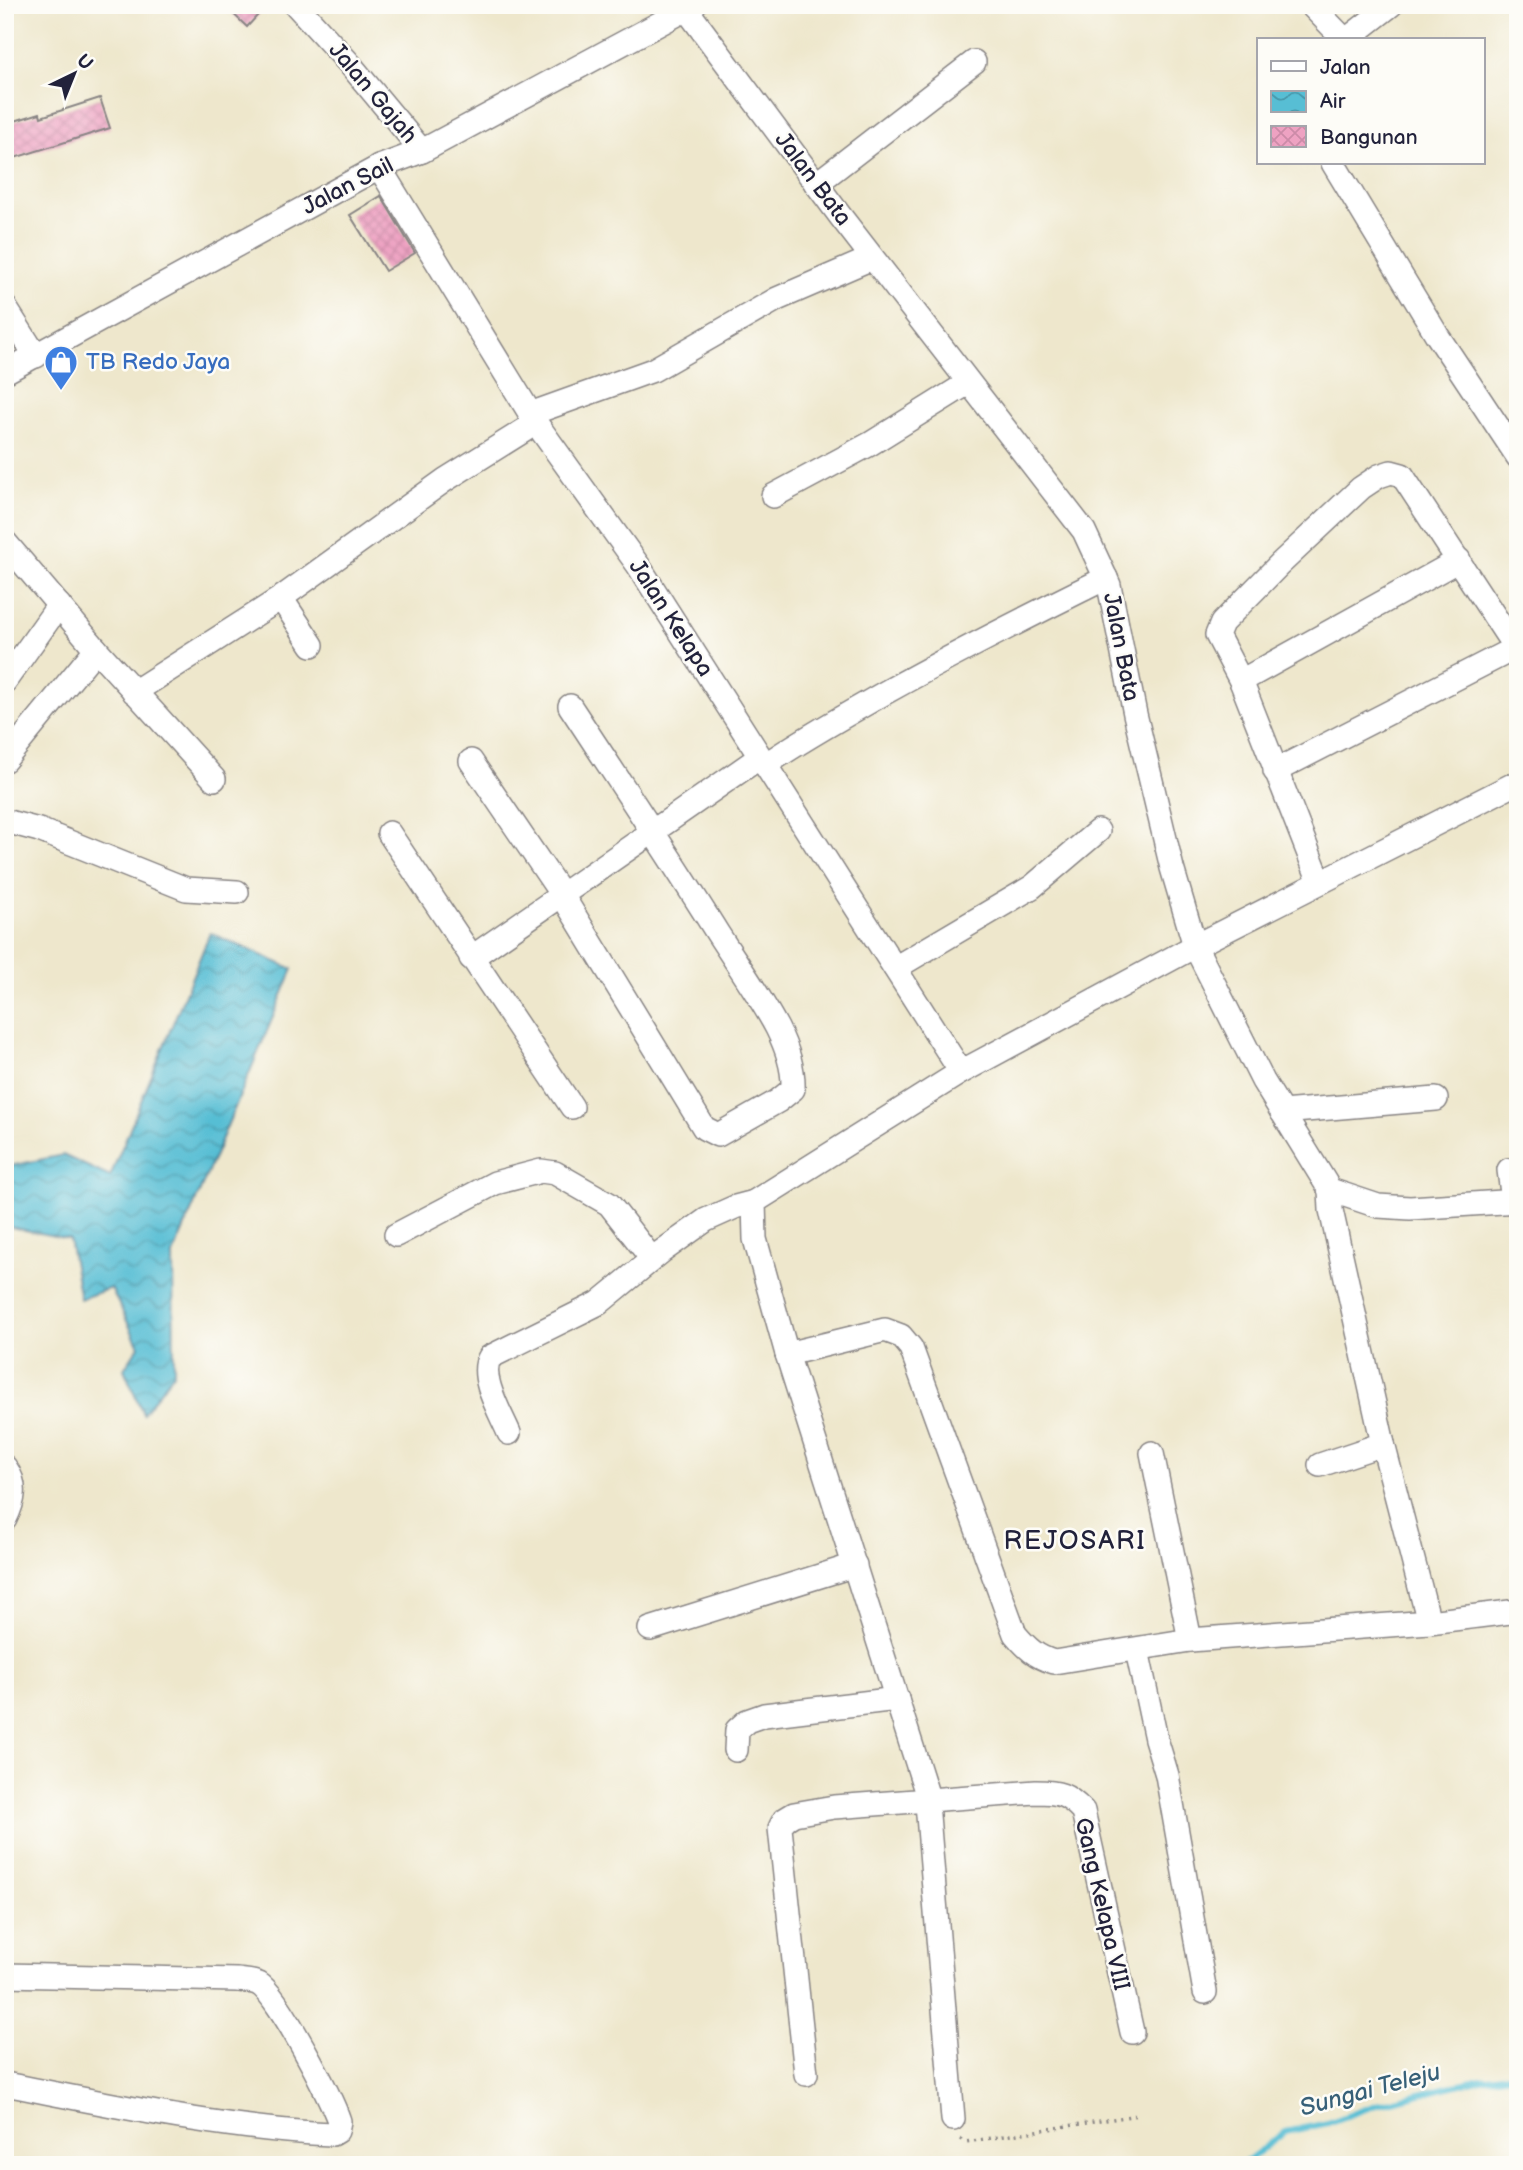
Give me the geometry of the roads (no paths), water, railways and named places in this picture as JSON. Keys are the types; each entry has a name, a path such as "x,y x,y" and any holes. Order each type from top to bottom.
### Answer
{"street":[{"name":"Jalan Gajah","path":"296,5 348,62 422,151"},
{"path":"1311,5 1343,38"},
{"path":"1348,38 1391,5"},
{"name":"Jalan Sail","path":"5,372 379,167 422,151 690,8"},
{"name":"Jalan Bata","path":"690,8 872,258 1084,531 1110,585 1135,714 1172,868 1195,947 1263,1081 1329,1190"},
{"path":"817,184 974,62"},
{"path":"1334,164 1437,335 1518,457"},
{"name":"Jalan Kelapa","path":"379,167 533,418 638,565 961,1072"},
{"path":"134,692 281,597 533,418 653,370 777,299 872,258"},
{"path":"5,307 36,356"},
{"path":"773,496 870,444 968,383"},
{"path":"1275,771 1516,650 1402,475 1391,472 1379,476 1351,498 1222,623 1216,635 1241,681 1275,771 1320,882"},
{"path":"5,542 96,649 214,779"},
{"path":"1241,681 1459,560"},
{"path":"471,958 762,761 1000,631 1106,578"},
{"path":"281,597 312,645"},
{"path":"5,681 59,605"},
{"path":"5,760 96,649"},
{"path":"471,761 562,895 704,1128 718,1135 778,1101 793,1089 794,1073 778,1029 570,706"},
{"path":"509,1433 490,1390 486,1366 490,1357 599,1303 652,1259 706,1220 754,1202 961,1072 1195,947 1518,782"},
{"path":"5,821 40,830 186,890 237,892"},
{"path":"895,968 1032,887 1098,831"},
{"path":"389,833 572,1107"},
{"path":"1282,1112 1436,1099"},
{"path":"1429,1622 1383,1444 1331,1210 1329,1190 1378,1206 1410,1208 1515,1201 1508,1170"},
{"path":"396,1235 495,1183 541,1171 555,1173 609,1204 652,1259"},
{"path":"754,1202 755,1239 787,1354 926,1791 953,2119"},
{"path":"787,1354 885,1331 901,1336 911,1348 1015,1634 1025,1647 1038,1657 1054,1662 1191,1640 1429,1622 1518,1611"},
{"path":"1320,1465 1383,1444"},
{"path":"1152,1453 1191,1640"},
{"path":"5,1467 13,1480 15,1493 12,1507 5,1519"},
{"path":"650,1629 855,1565"},
{"path":"1137,1650 1156,1739 1167,1775 1205,1992"},
{"path":"736,1750 737,1730 747,1721 764,1715 897,1699"},
{"name":"Gang Kelapa VIII","path":"806,2074 780,1828 784,1820 794,1814 834,1807 1055,1792 1072,1799 1083,1811 1132,2032"},
{"path":"5,1975 237,1980 257,1983 271,1994 303,2048 338,2118 338,2129 332,2134 278,2131 94,2102 5,2084"}],"water":[{"path":"210,933 293,969 173,1255 174,1372 143,1414 124,1369 139,1346 111,1288 80,1299 69,1239 5,1226 5,1167 63,1155 110,1177"}],"waterway":[{"name":"Sungai Teleju","path":"1242,2165 1285,2132 1328,2123 1379,2104 1481,2079 1518,2074"}],"place":[{"name":"TB Redo Jaya","path":"61,392"}],"district":[{"name":"REJOSARI","path":"1075,1541"}]}
